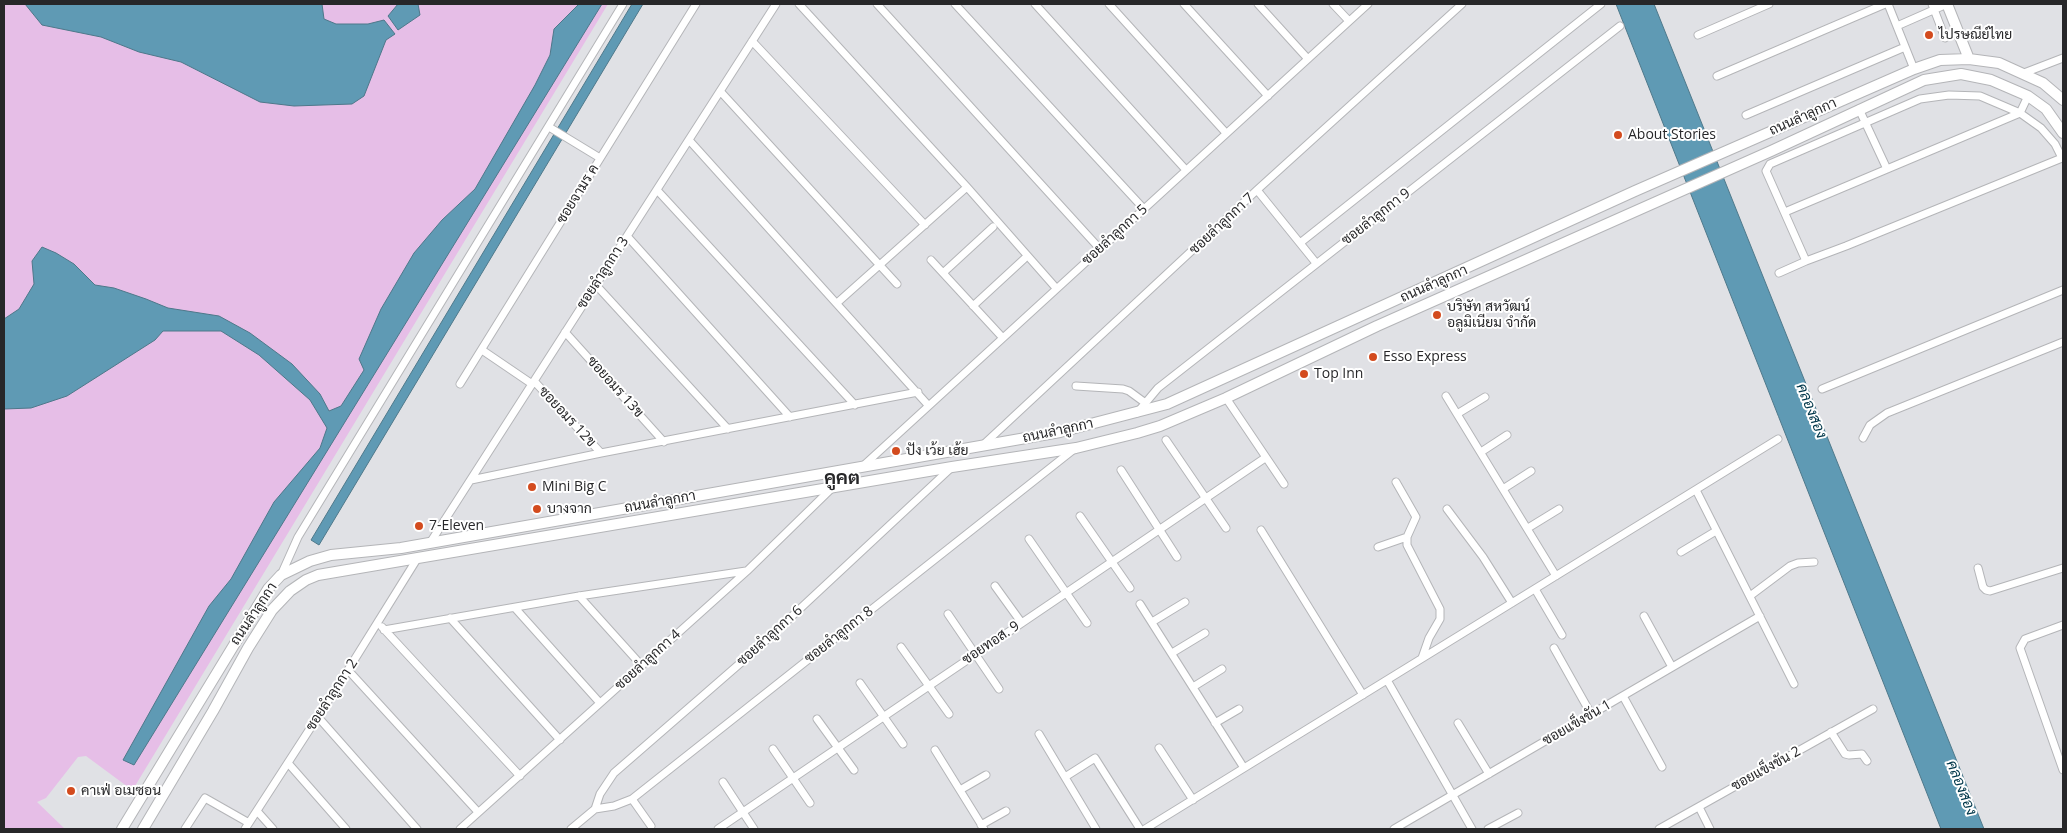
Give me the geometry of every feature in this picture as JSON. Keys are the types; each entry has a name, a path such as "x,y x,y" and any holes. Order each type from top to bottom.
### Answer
{"main road":[{"path":"1947,4 1969,60"},
{"name":"ถนนลำลูกกา","path":"122,829 268,589 281,576 310,561 331,555 430,543 1060,432 1167,404 1765,134 1914,68 1940,60 1999,63 2043,83 2063,100"},
{"name":"ถนนลำลูกกา","path":"143,829 272,610 290,591 306,580 330,572 417,559 952,467 1076,448 1160,426 1226,398 1377,326 1771,151 1924,80 1961,74 1991,80 2028,96 2046,109 2063,133"},
{"path":"1280,354 1288,368"},
{"path":"151,780 167,789"}],"street":[{"path":"281,576 298,537 624,4"},
{"name":"ซอยจามร ค","path":"460,384 696,4"},
{"name":"ซอยลำลูกกา 3","path":"430,543 776,4"},
{"path":"799,4 967,187 1056,288"},
{"path":"877,4 1100,249"},
{"path":"955,4 1144,209"},
{"path":"1036,4 1186,170"},
{"path":"1109,4 1226,133"},
{"path":"1184,4 1268,96"},
{"path":"1258,4 1308,59"},
{"path":"1333,4 1349,22"},
{"name":"ซอยลำลูกกา 5","path":"862,467 1368,4"},
{"name":"ซอยลำลูกกา 7","path":"982,446 1257,190 1462,4"},
{"path":"1300,243 1601,4"},
{"path":"1698,35 1769,4"},
{"path":"1717,76 1886,4 1914,68"},
{"path":"1897,26 1933,7 1947,4"},
{"path":"1933,7 1945,38"},
{"name":"ซอยลำลูกกา 9","path":"1137,413 1144,402 1158,388 1204,354 1316,263 1620,26"},
{"path":"752,42 925,224"},
{"path":"1746,115 1905,47"},
{"path":"2024,73 2063,58"},
{"path":"720,91 897,284"},
{"path":"1779,273 2063,158 2055,144 2041,128 2020,113 1980,96 1949,95 1920,99 1766,167 1806,261"},
{"path":"1786,212 2020,113 2028,96"},
{"path":"1859,109 1887,169"},
{"path":"550,127 600,158"},
{"path":"689,140 928,405"},
{"path":"837,304 967,187"},
{"path":"657,190 855,405"},
{"path":"1257,190 1316,263"},
{"path":"943,273 993,227"},
{"path":"627,236 790,417"},
{"path":"973,306 1024,259"},
{"path":"930,260 1002,337"},
{"path":"596,285 728,429"},
{"path":"1822,389 2063,290"},
{"name":"ซอยอมร 13ข","path":"566,332 664,442"},
{"path":"1863,438 1870,425 1887,413 2063,342"},
{"name":"ซอยอมร 12ข","path":"482,350 533,383 601,453"},
{"path":"1076,386 1123,389 1144,402"},
{"path":"471,480 918,392"},
{"path":"1446,396 1556,576"},
{"path":"1457,414 1485,397"},
{"path":"1226,398 1284,484"},
{"path":"1480,452 1507,435"},
{"path":"1145,829 1778,439"},
{"path":"1166,440 1226,528"},
{"name":"ซอยลำลูกกา 8","path":"595,809 614,806 632,799 1076,448"},
{"name":"ซอยทอส. 9","path":"718,829 1265,458"},
{"name":"ซอยลำลูกกา 6","path":"595,809 600,794 614,773 760,646 952,467"},
{"path":"1121,470 1177,557"},
{"path":"1504,489 1531,471"},
{"path":"1396,482 1416,517 1407,537 1407,545 1440,609 1440,619 1429,638 1422,658"},
{"name":"ซอยลำลูกกา 4","path":"460,829 747,571 833,488"},
{"path":"1696,490 1794,684"},
{"path":"1447,509 1483,557 1512,603"},
{"path":"1528,528 1559,509"},
{"path":"1080,516 1130,588"},
{"path":"1261,530 1363,695"},
{"path":"1681,552 1716,530"},
{"path":"1378,547 1407,537"},
{"path":"1029,539 1087,623"},
{"name":"ซอยลำลูกกา 2","path":"247,826 417,559"},
{"path":"1750,596 1790,566 1798,562 1814,562"},
{"path":"1978,568 1983,587 1990,591 2063,568"},
{"path":"384,630 579,596 747,571"},
{"path":"995,586 1022,622"},
{"path":"1535,589 1562,636"},
{"path":"579,596 642,666"},
{"path":"1152,622 1185,602"},
{"path":"1140,604 1244,768"},
{"path":"515,608 600,703"},
{"path":"948,614 998,689"},
{"path":"1644,616 1672,667"},
{"name":"ซอยแข็งขัน 1","path":"1394,829 1760,616"},
{"path":"450,618 560,740"},
{"path":"378,623 520,776"},
{"path":"2063,625 2025,639 2020,648 2063,770"},
{"path":"1172,653 1205,633"},
{"path":"901,648 949,714"},
{"path":"1554,648 1591,714"},
{"path":"1193,687 1222,669"},
{"path":"348,670 478,812"},
{"path":"1387,680 1472,829"},
{"path":"860,683 903,744"},
{"path":"1623,696 1662,768"},
{"path":"1215,723 1239,709"},
{"name":"ซอยแข็งขัน 2","path":"1659,829 1873,709"},
{"path":"318,717 417,829"},
{"path":"817,719 854,770"},
{"path":"1458,723 1489,774"},
{"path":"1831,732 1845,754 1862,754 1867,761"},
{"path":"1039,734 1096,829"},
{"path":"1159,748 1193,800"},
{"path":"773,749 810,803"},
{"path":"935,750 983,827 1006,811"},
{"path":"1065,777 1095,758 1140,829"},
{"path":"288,762 346,829"},
{"path":"960,790 986,775"},
{"path":"723,782 754,829"},
{"path":"185,829 205,798 247,826"},
{"path":"632,799 650,826"},
{"path":"1699,807 1710,829"},
{"path":"571,829 595,809"},
{"path":"257,811 273,829"},
{"path":"1488,829 1518,814"}],"shaded area":[{"path":"4,4 608,4 135,786 128,787 86,756 78,757 46,798 37,802 65,829 4,829"}],"water":[{"path":"25,4 322,4 324,19 336,24 368,24 384,20 395,34 386,40 364,96 352,104 294,106 260,102 181,62 139,52 101,37 42,25"},
{"path":"398,4 418,4 420,15 398,30 388,16"},
{"path":"579,4 602,4 134,765 123,760 209,606 231,579 274,502 320,448 327,428 310,400 259,355 221,331 163,331 155,340 67,396 31,408 4,409 4,319 19,309 34,284 32,261 42,247 74,264 95,285 114,288 168,308 219,316 250,333 292,364 320,394 329,411 341,406 364,370 359,359 381,309 414,253 442,220 475,189 535,85 550,55 554,29"},
{"path":"632,4 643,4 319,545 311,540"},
{"name":"คลองสอง","path":"1616,4 1654,4 1984,829 1941,829"}],"place":[{"name":"ไปรษณีย์ไทย","path":"1929,35"},
{"name":"About Stories","path":"1618,135"},
{"name":"บริษัท สหวัฒน์ อลูมิเนียม จำกัด","path":"1437,315"},
{"name":"Esso Express","path":"1373,357"},
{"name":"Top Inn","path":"1304,374"},
{"name":"ปัง เว้ย เฮ้ย","path":"896,451"},
{"name":"Mini Big C","path":"532,487"},
{"name":"บางจาก","path":"537,509"},
{"name":"7-Eleven","path":"419,526"},
{"name":"คาเฟ่ อเมซอน","path":"71,791"}],"district":[{"name":"คูคต","path":"842,479"}]}
